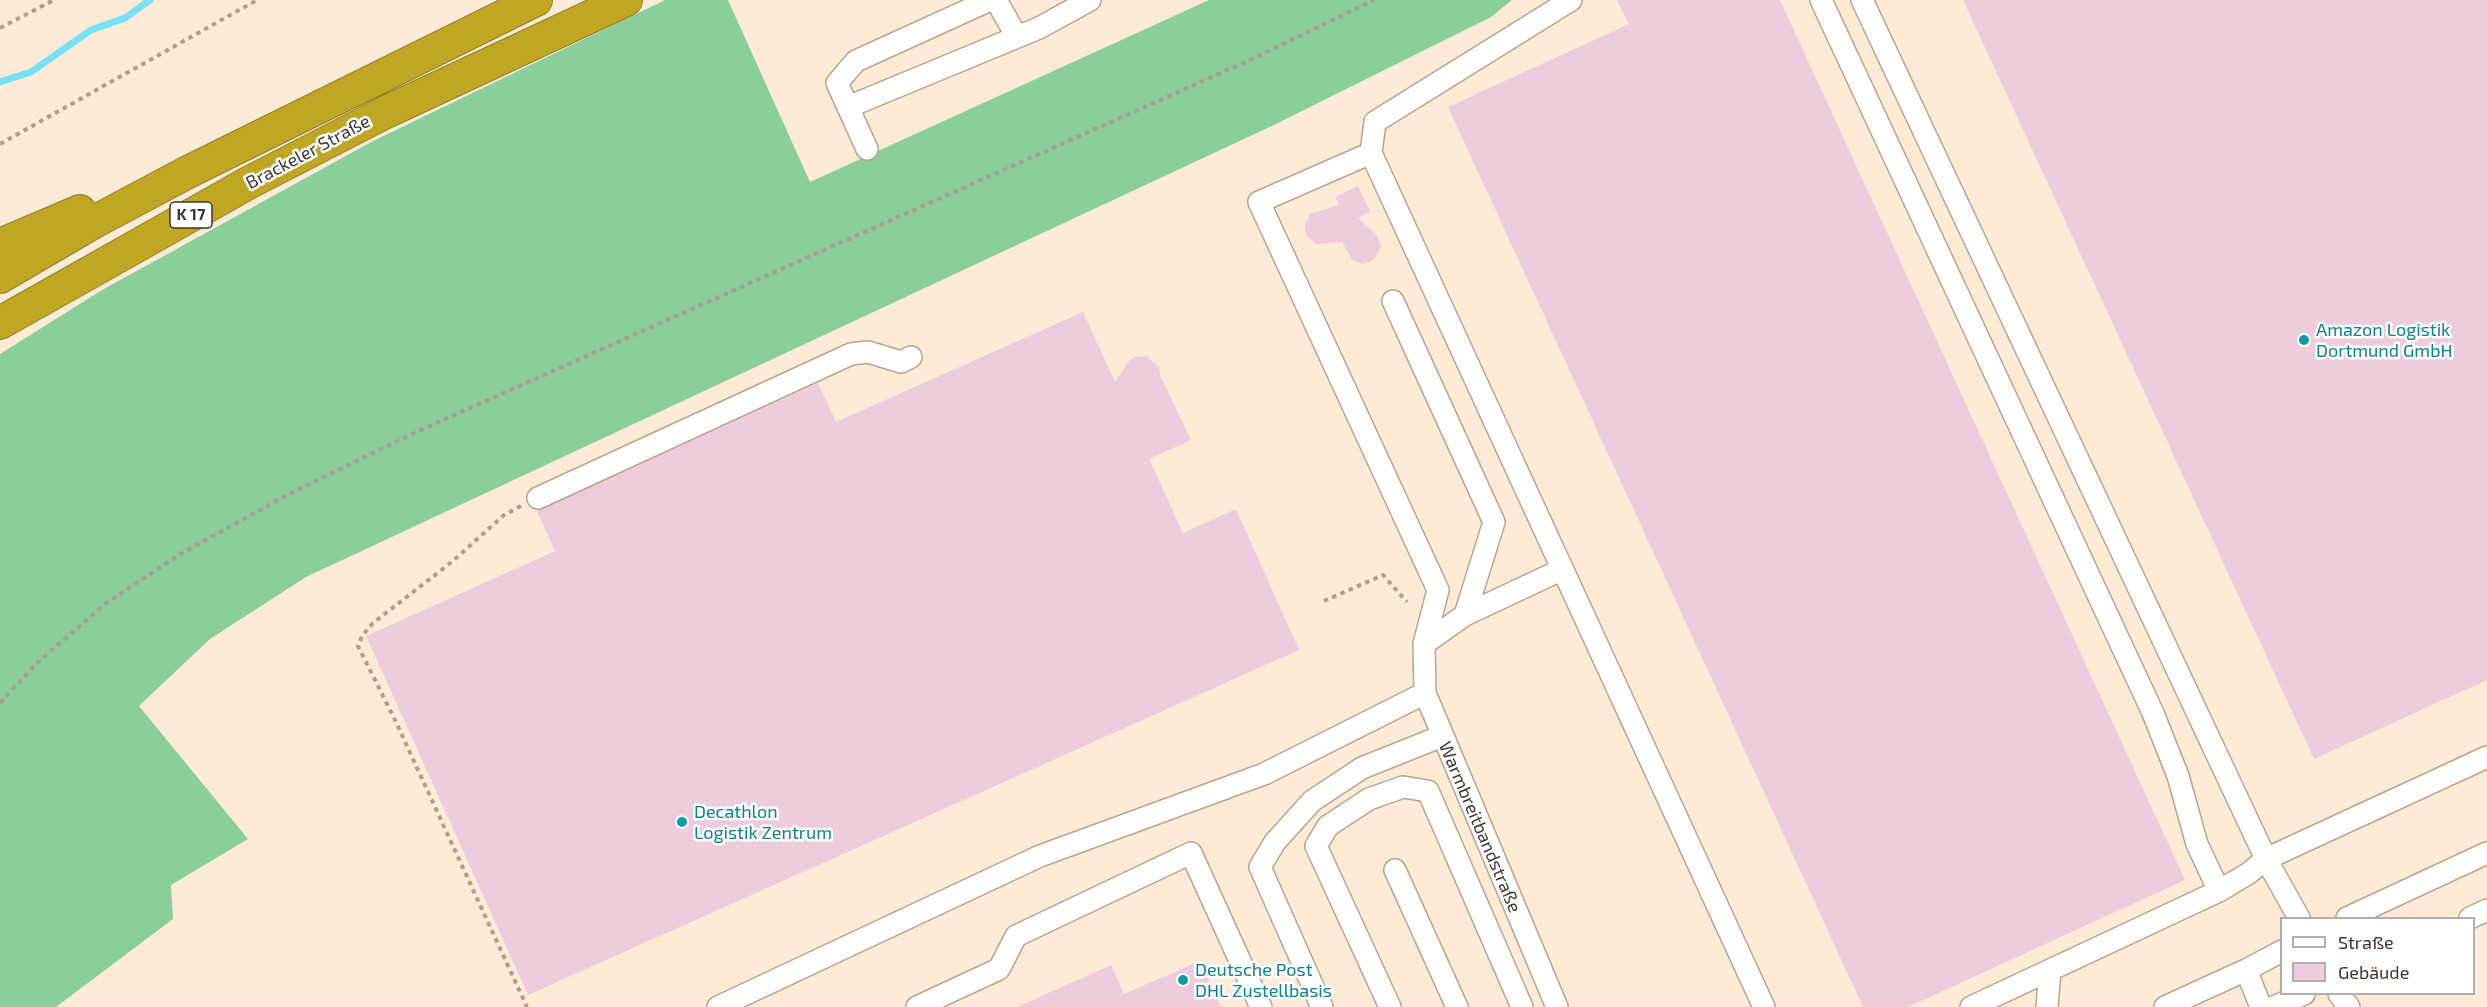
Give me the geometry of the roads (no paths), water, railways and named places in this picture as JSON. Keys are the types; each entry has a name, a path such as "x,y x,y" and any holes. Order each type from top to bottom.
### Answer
{"highway":[{"name":"Brackeler Straße","path":"0,277 94,222 189,172 536,0"},
{"name":"Brackeler Straße","path":"0,323 250,182 386,112 626,0"},
{"path":"0,346 108,283 290,183 386,112"},
{"path":"0,245 86,208 189,172"}],"street":[{"path":"867,149 837,83 856,61 990,0"},
{"path":"996,0 1017,37"},
{"path":"848,106 1039,28 1089,0"},
{"path":"1571,0 1375,122 1371,153 1764,1007"},
{"path":"1821,0 2153,713 2178,776 2197,844 2219,891"},
{"path":"1862,0 2266,859 2298,917"},
{"name":"Warmbreitbandstraße","path":"1371,153 1259,202 1438,590 1424,644 1425,693 1557,1007"},
{"path":"1393,301 1494,522 1465,615"},
{"path":"538,498 851,354 868,352 901,362 911,357"},
{"path":"1424,644 1465,615 1563,569"},
{"path":"718,1007 1040,856 1264,774 1425,693"},
{"path":"1322,1007 1260,867 1275,842 1312,801 1362,768 1442,736"},
{"path":"1971,1007 2219,891 2249,873 2266,859 2487,757"},
{"path":"1390,1007 1316,846 1328,826 1369,799 1402,787 1428,791 1459,777"},
{"path":"1428,791 1522,1007"},
{"path":"917,1007 999,969 1016,936 1191,853 1261,1007"},
{"path":"2349,917 2487,853"},
{"path":"1395,870 1456,1007"},
{"path":"2472,917 2487,910"},
{"path":"2164,1007 2280,952"},
{"path":"2047,1007 2050,970"},
{"path":"2246,970 2261,1007"},
{"path":"2274,1007 2300,995"}],"waterway":[{"path":"0,82 31,72 91,30 125,18 150,0"}],"place":[{"name":"Amazon Logistik Dortmund GmbH","path":"2304,340"},
{"name":"Decathlon Logistik Zentrum","path":"682,822"},
{"name":"Deutsche Post DHL Zustellbasis","path":"1183,980"}]}
